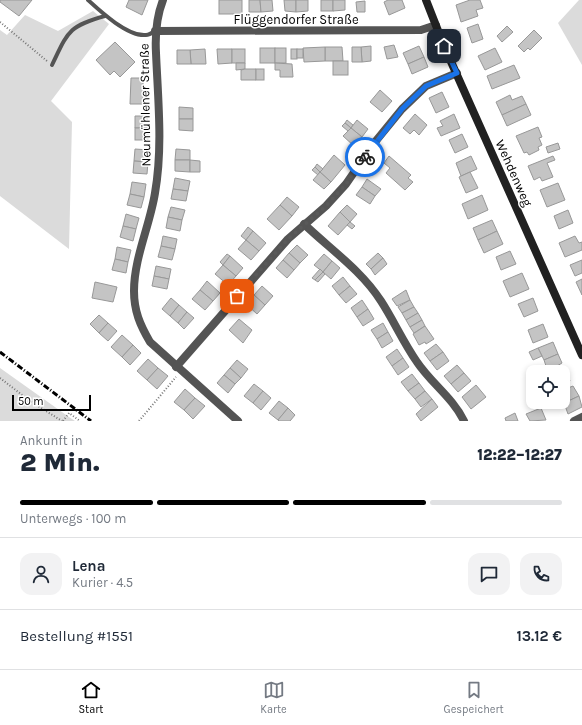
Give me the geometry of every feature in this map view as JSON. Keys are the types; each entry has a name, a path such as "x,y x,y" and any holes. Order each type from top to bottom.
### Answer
{"main road":[{"name":"Wehdenweg","path":"426,0 582,355"}],"street":[{"name":"Neumühlener Straße","path":"163,0 158,12 155,31 160,136 158,176 155,195 136,274 136,312 140,327 150,342 238,421"},
{"name":"Flüggendorfer Straße","path":"155,31 421,30 436,25"},
{"path":"179,368 268,261 304,224 326,206 346,184 375,142 402,109 426,86 457,73"},
{"path":"304,224 354,268 373,291 381,301 416,362 431,381 458,410 464,421"},
{"path":"574,421 582,417"}],"lane":[{"path":"88,0 105,16 130,32 146,35 155,31"},
{"path":"52,66 66,35 73,28 87,21 105,16"}],"path":[{"path":"0,22 52,66"},
{"path":"139,421 179,368"},
{"path":"0,378 30,401 62,421 69,413 80,421"}],"shaded area":[{"path":"579,0 582,0 582,65 558,23"},
{"path":"93,11 109,24 51,101 72,122 69,249 0,196 0,30 7,35 25,15 58,31"},
{"path":"0,368 69,417 75,421 0,421"}],"building":[{"path":"0,0 32,0 19,16 0,2"},
{"path":"129,0 148,0 142,15 126,7"},
{"path":"219,0 242,0 242,14 219,14"},
{"path":"249,0 260,0 261,12 249,12"},
{"path":"260,0 272,0 273,11 261,12"},
{"path":"284,0 296,0 296,12 285,11"},
{"path":"296,0 308,0 308,11 296,12"},
{"path":"321,0 333,0 333,11 321,11"},
{"path":"333,0 345,0 345,10 333,11"},
{"path":"388,0 402,0 405,8 389,15 384,2"},
{"path":"470,0 480,0 483,8 476,10 478,16 461,22 456,5"},
{"path":"365,1 365,12 357,12 356,2"},
{"path":"478,24 483,39 472,43 467,28"},
{"path":"507,26 513,32 502,42 497,36"},
{"path":"534,30 542,38 530,50 528,48 524,52 518,46"},
{"path":"115,42 135,62 120,77 114,71 110,75 96,60"},
{"path":"394,45 398,57 387,59 384,47"},
{"path":"371,46 371,61 362,62 361,47"},
{"path":"419,46 424,57 408,64 403,53"},
{"path":"325,47 342,47 343,61 325,61"},
{"path":"325,47 325,61 304,62 303,48"},
{"path":"352,47 361,47 362,62 352,62"},
{"path":"260,48 275,48 275,63 260,63"},
{"path":"275,48 286,48 286,63 275,63"},
{"path":"495,48 502,62 485,70 478,56"},
{"path":"205,49 206,64 191,64 190,50"},
{"path":"217,49 232,49 232,63 218,64"},
{"path":"232,49 245,49 245,63 232,63"},
{"path":"291,49 297,49 297,59 291,59"},
{"path":"297,49 303,49 303,58 297,58"},
{"path":"177,50 190,50 191,64 177,64"},
{"path":"424,57 428,67 412,74 408,64"},
{"path":"333,61 348,61 348,75 333,75"},
{"path":"236,63 245,63 245,69 236,70"},
{"path":"275,63 292,64 293,77 280,77 280,70 275,70"},
{"path":"514,65 520,78 492,89 487,76"},
{"path":"256,69 256,80 241,80 241,70"},
{"path":"256,69 264,69 264,80 256,80"},
{"path":"131,78 143,78 143,104 130,104"},
{"path":"380,90 392,101 382,112 370,102"},
{"path":"442,92 449,107 436,113 429,98"},
{"path":"510,95 512,100 522,96 526,104 502,115 496,102"},
{"path":"526,104 531,115 507,126 502,115"},
{"path":"179,107 193,108 193,119 179,119"},
{"path":"415,114 427,125 419,135 414,130 410,134 403,128"},
{"path":"454,114 460,128 441,136 437,128 443,126 440,121"},
{"path":"135,116 147,116 148,128 135,128"},
{"path":"179,119 193,119 193,131 179,130"},
{"path":"347,120 353,125 351,128 345,123"},
{"path":"357,120 368,129 362,137 351,128"},
{"path":"345,123 351,128 348,131 342,126"},
{"path":"538,127 542,137 539,138 542,145 538,147 539,150 529,155 527,152 524,153 516,136"},
{"path":"135,128 148,128 148,140 135,140"},
{"path":"351,128 362,137 354,146 343,136"},
{"path":"462,134 468,147 455,153 449,140"},
{"path":"558,143 560,149 548,153 546,147"},
{"path":"135,149 149,150 148,162 134,161"},
{"path":"176,149 190,150 190,160 175,160"},
{"path":"334,155 345,165 331,182 320,172"},
{"path":"389,156 411,175 408,178 413,182 405,190 386,173 390,168 384,163"},
{"path":"471,156 477,169 461,176 456,163"},
{"path":"553,156 555,160 547,163 553,177 542,181 540,177 534,180 528,166"},
{"path":"175,160 190,160 190,172 175,171"},
{"path":"190,160 200,161 200,172 190,172"},
{"path":"134,161 148,162 147,174 133,173"},
{"path":"317,164 323,169 320,172 315,167"},
{"path":"315,167 320,172 318,175 312,170"},
{"path":"320,172 331,182 324,189 313,180"},
{"path":"470,172 478,188 466,193 459,177"},
{"path":"175,178 190,181 188,191 173,189"},
{"path":"367,179 381,189 375,196 362,187"},
{"path":"132,182 146,184 144,197 130,194"},
{"path":"558,183 565,200 547,207 540,190"},
{"path":"362,187 375,196 370,204 356,195"},
{"path":"173,189 188,191 186,201 171,199"},
{"path":"130,194 144,197 141,208 127,205"},
{"path":"482,195 488,210 468,219 462,204"},
{"path":"287,197 299,207 292,216 280,205"},
{"path":"280,205 292,216 279,230 267,219"},
{"path":"347,205 357,214 350,222 340,212"},
{"path":"171,207 185,210 182,220 168,217"},
{"path":"568,210 573,223 559,229 554,216"},
{"path":"340,212 350,222 338,235 328,226"},
{"path":"126,214 139,218 136,229 123,226"},
{"path":"168,217 182,220 180,231 166,228"},
{"path":"492,220 497,231 478,240 473,228"},
{"path":"350,222 355,226 352,229 347,225"},
{"path":"123,226 136,229 133,241 120,237"},
{"path":"248,227 253,231 246,240 241,236"},
{"path":"253,231 266,243 259,251 246,240"},
{"path":"497,231 503,244 484,253 478,240"},
{"path":"163,236 177,239 175,249 161,246"},
{"path":"575,236 579,243 582,242 582,250 565,257 559,243"},
{"path":"246,240 259,251 251,260 238,249"},
{"path":"297,245 308,255 300,263 289,253"},
{"path":"161,246 175,249 172,260 158,257"},
{"path":"117,247 131,250 128,262 115,259"},
{"path":"510,251 516,264 501,270 496,257"},
{"path":"289,253 300,263 294,270 283,260"},
{"path":"378,253 383,258 371,269 366,264"},
{"path":"227,254 230,256 223,265 220,262"},
{"path":"324,254 332,261 323,272 314,265"},
{"path":"230,256 243,268 236,276 223,265"},
{"path":"383,258 387,264 375,275 371,269"},
{"path":"115,259 128,262 126,273 112,270"},
{"path":"283,260 294,270 287,278 276,268"},
{"path":"582,260 582,273 575,276 570,265"},
{"path":"332,261 340,268 331,279 323,272"},
{"path":"223,265 236,276 228,285 215,274"},
{"path":"156,266 171,269 169,279 154,276"},
{"path":"320,269 323,272 315,280 312,278"},
{"path":"323,272 325,274 318,282 315,280"},
{"path":"522,273 529,289 510,297 503,281"},
{"path":"154,276 169,279 167,289 152,286"},
{"path":"343,277 350,286 339,295 332,286"},
{"path":"582,279 582,295 576,282"},
{"path":"207,281 220,293 213,301 200,290"},
{"path":"95,282 117,287 113,302 92,298"},
{"path":"262,286 273,296 265,305 254,295"},
{"path":"350,286 357,294 346,303 339,295"},
{"path":"200,290 213,301 205,310 192,299"},
{"path":"406,290 410,300 397,306 392,299"},
{"path":"254,295 265,305 257,314 246,304"},
{"path":"171,298 179,305 170,316 162,309"},
{"path":"533,298 538,311 524,317 518,304"},
{"path":"362,300 368,309 357,317 351,308"},
{"path":"410,300 414,307 402,313 398,307"},
{"path":"179,305 187,312 178,323 170,316"},
{"path":"414,307 418,313 406,320 402,313"},
{"path":"368,309 374,319 363,326 357,317"},
{"path":"187,312 194,318 184,329 178,323"},
{"path":"418,313 422,320 410,327 406,320"},
{"path":"99,315 108,323 99,333 90,324"},
{"path":"239,319 252,330 243,343 229,330"},
{"path":"422,320 425,326 414,333 410,327"},
{"path":"108,323 117,331 108,341 99,333"},
{"path":"383,323 388,332 377,339 371,330"},
{"path":"543,324 548,337 533,343 528,330"},
{"path":"425,326 434,339 426,344 425,342 419,345 413,334"},
{"path":"388,332 393,341 382,348 377,339"},
{"path":"122,335 133,345 122,357 111,347"},
{"path":"553,342 558,354 544,360 538,348"},
{"path":"436,344 443,352 430,361 424,353"},
{"path":"133,345 141,353 130,365 122,357"},
{"path":"538,348 542,356 533,360 529,352"},
{"path":"397,349 403,358 392,366 386,357"},
{"path":"443,352 449,361 437,370 430,361"},
{"path":"558,354 562,363 559,365 546,365 544,360"},
{"path":"403,358 409,367 398,375 392,366"},
{"path":"148,359 158,368 147,380 137,371"},
{"path":"237,360 248,369 241,378 230,368"},
{"path":"457,365 464,373 451,384 444,376"},
{"path":"158,368 168,376 157,389 147,380"},
{"path":"230,368 241,378 235,384 224,375"},
{"path":"464,373 471,381 458,392 451,384"},
{"path":"412,374 419,383 408,391 401,382"},
{"path":"224,375 235,384 228,393 217,383"},
{"path":"419,383 425,391 415,399 408,391"},
{"path":"254,384 263,391 253,403 244,396"},
{"path":"476,385 486,397 471,409 462,397"},
{"path":"573,386 579,396 570,400 570,387"},
{"path":"185,389 195,398 184,410 174,402"},
{"path":"263,391 271,398 261,410 253,403"},
{"path":"425,391 432,399 421,407 415,399"},
{"path":"579,396 582,407 568,414 566,409 570,409 570,400"},
{"path":"195,398 205,406 193,419 184,410"},
{"path":"432,399 438,407 421,421 416,414"},
{"path":"279,401 288,408 278,420 269,413"},
{"path":"288,408 295,415 290,421 279,421 278,420"},
{"path":"541,409 546,420 530,421 526,414"},
{"path":"515,413 518,421 506,421 505,418"}],"railway":[{"path":"0,352 91,421"}],"way so far":[{"path":"237,296 288,239 326,206 346,184 365,157"}],"route":[{"path":"365,157 375,142 402,109 426,86 457,73 444,46"}]}
